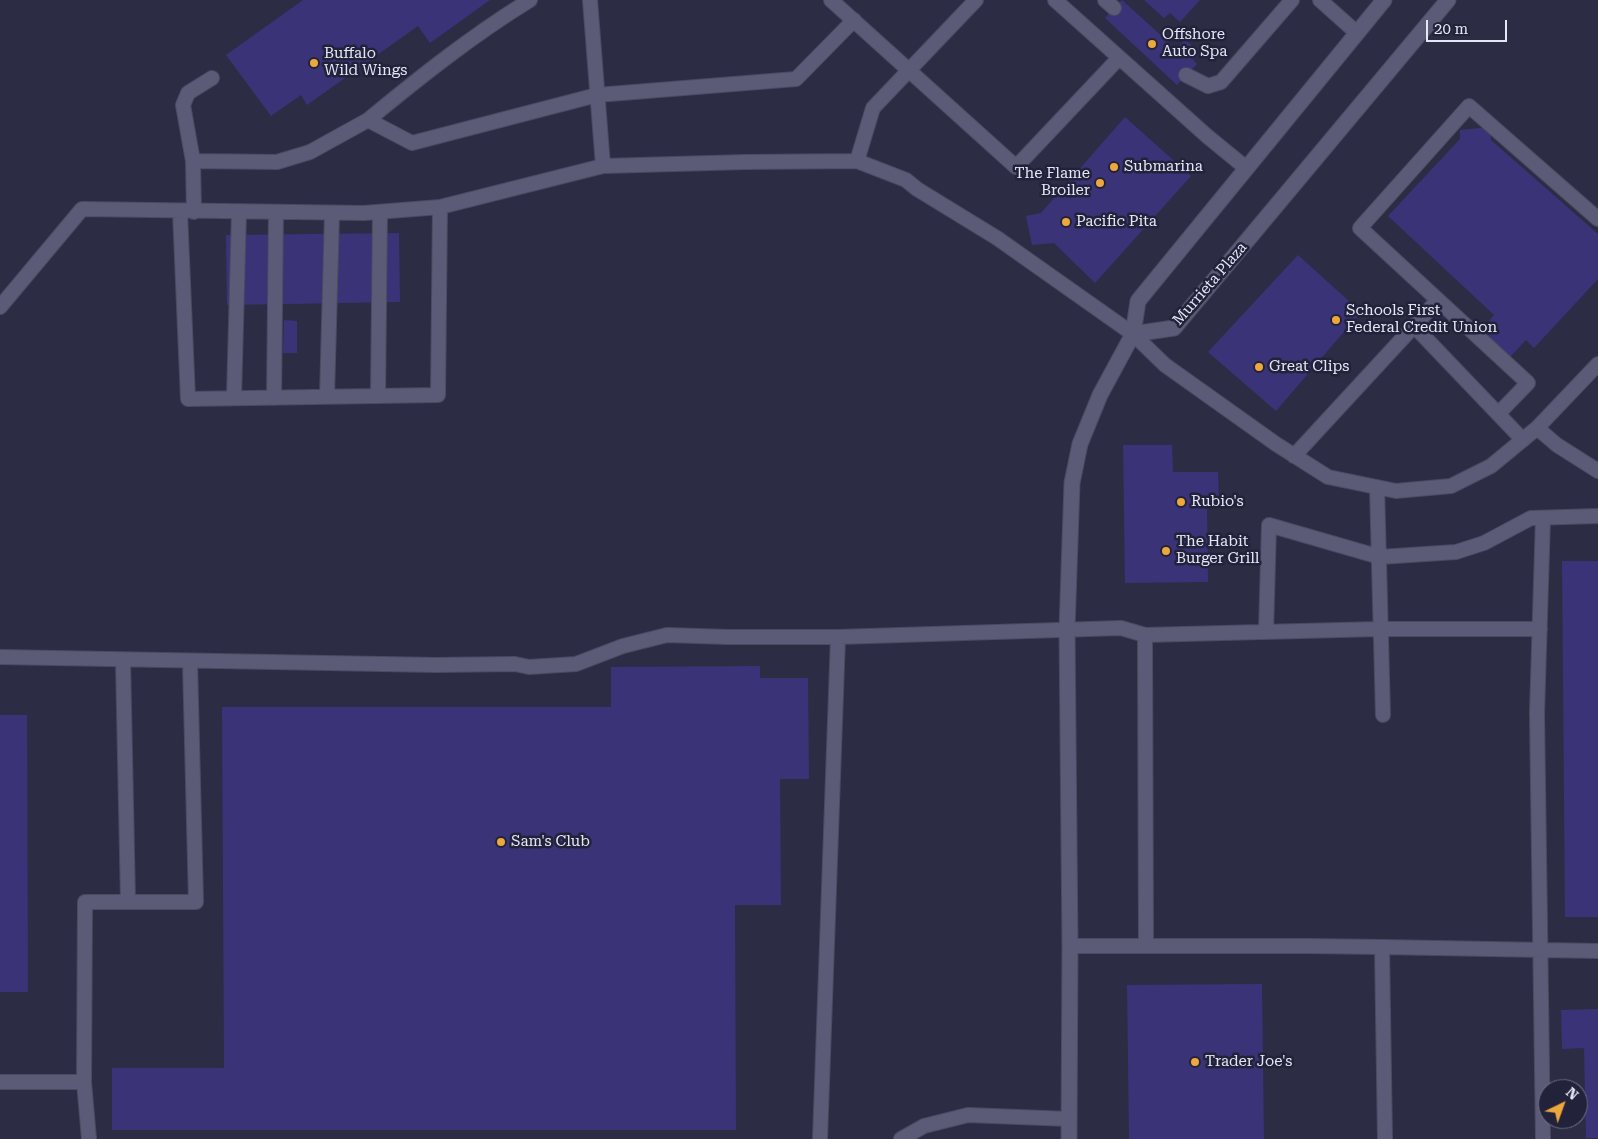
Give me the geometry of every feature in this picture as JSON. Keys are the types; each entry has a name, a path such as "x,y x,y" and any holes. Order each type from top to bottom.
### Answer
{"street":[{"path":"1069,1139 1070,946 1067,629 1072,483 1080,444 1100,395 1133,334 1138,300 1384,0"},
{"name":"Murrieta Plaza","path":"1133,334 1174,328 1448,0"}],"lane":[{"path":"193,161 277,162 310,152 368,120 488,26 530,0"},
{"path":"590,0 603,166"},
{"path":"831,0 1016,167 1119,58"},
{"path":"857,161 873,108 976,0"},
{"path":"1055,0 1207,136 1246,168"},
{"path":"1186,75 1208,86 1221,82 1292,0"},
{"path":"1320,0 1357,32"},
{"path":"368,120 412,143 597,96 796,79 854,20"},
{"path":"194,212 193,161 183,105 188,93 212,78"},
{"path":"1498,414 1528,383 1360,228 1469,106 1598,219"},
{"path":"0,307 82,209 180,212 380,212 440,207 603,166 857,161 906,180 916,189 997,238 1133,334 1165,365 1294,456 1328,477 1396,491 1452,486 1491,466 1523,440 1537,428 1598,364"},
{"path":"180,212 188,399 438,395 440,207"},
{"path":"234,398 239,212"},
{"path":"274,398 276,212"},
{"path":"378,396 380,212"},
{"path":"327,397 332,213"},
{"path":"1294,456 1438,300"},
{"path":"1414,326 1523,440"},
{"path":"1537,428 1557,445 1598,471"},
{"path":"1377,487 1380,557 1379,629 1383,715"},
{"path":"1266,632 1269,525 1380,557 1456,552 1484,543 1531,518 1598,516"},
{"path":"1543,518 1537,713 1543,1139"},
{"path":"0,657 190,662 515,664 529,667 576,664 623,646 666,635 728,637 838,636 1121,628 1145,635 1379,629 1540,629"},
{"path":"1145,635 1146,945"},
{"path":"820,1139 838,636"},
{"path":"123,660 128,901"},
{"path":"89,1139 84,1082 85,902 196,902 190,662"},
{"path":"1070,946 1382,947 1598,951"},
{"path":"1382,947 1385,1139"},
{"path":"0,1082 84,1082"},
{"path":"901,1139 924,1126 968,1115 1070,1119"}],"building":[{"path":"303,0 490,0 430,43 418,26 307,105 301,95 271,116 226,55"},
{"name":"Offshore Auto Spa","path":"1122,0 1176,49 1185,39 1200,53 1193,60 1197,64 1177,85 1105,18"},
{"path":"1144,0 1200,0 1180,22 1170,13 1164,18"},
{"path":"1125,117 1191,176 1095,283 1054,243 1032,245 1026,216 1041,213"},
{"path":"1490,127 1491,140 1598,234 1598,279 1534,348 1526,340 1509,358 1480,331 1494,315 1388,216 1460,139 1460,130"},
{"path":"399,233 400,302 227,305 226,235"},
{"path":"1298,255 1361,312 1276,411 1208,352"},
{"path":"284,320 297,321 297,353 283,353"},
{"path":"1123,445 1172,445 1173,472 1218,472 1219,507 1207,507 1208,582 1125,583"},
{"path":"1562,561 1598,561 1598,917 1565,917"},
{"name":"Sam's Club","path":"760,666 760,678 808,678 809,779 780,779 781,905 735,905 736,1130 112,1130 112,1068 224,1068 222,707 611,707 611,667"},
{"path":"0,715 27,715 28,992 0,992"},
{"name":"Trader Joe's","path":"1262,984 1264,1139 1129,1139 1127,985"},
{"path":"1598,1009 1598,1138 1586,1138 1586,1129 1588,1129 1588,1079 1585,1079 1584,1048 1562,1049 1561,1010"}],"place":[{"name":"Offshore Auto Spa","path":"1152,44"},
{"name":"Buffalo Wild Wings","path":"314,63"},
{"name":"Submarina","path":"1114,167"},
{"name":"The Flame Broiler","path":"1100,183"},
{"name":"Pacific Pita","path":"1066,222"},
{"name":"Schools First Federal Credit Union","path":"1336,320"},
{"name":"Great Clips","path":"1259,367"},
{"name":"Rubio's","path":"1181,502"},
{"name":"The Habit Burger Grill","path":"1166,551"},
{"name":"Sam's Club","path":"501,842"},
{"name":"Trader Joe's","path":"1195,1062"}]}
